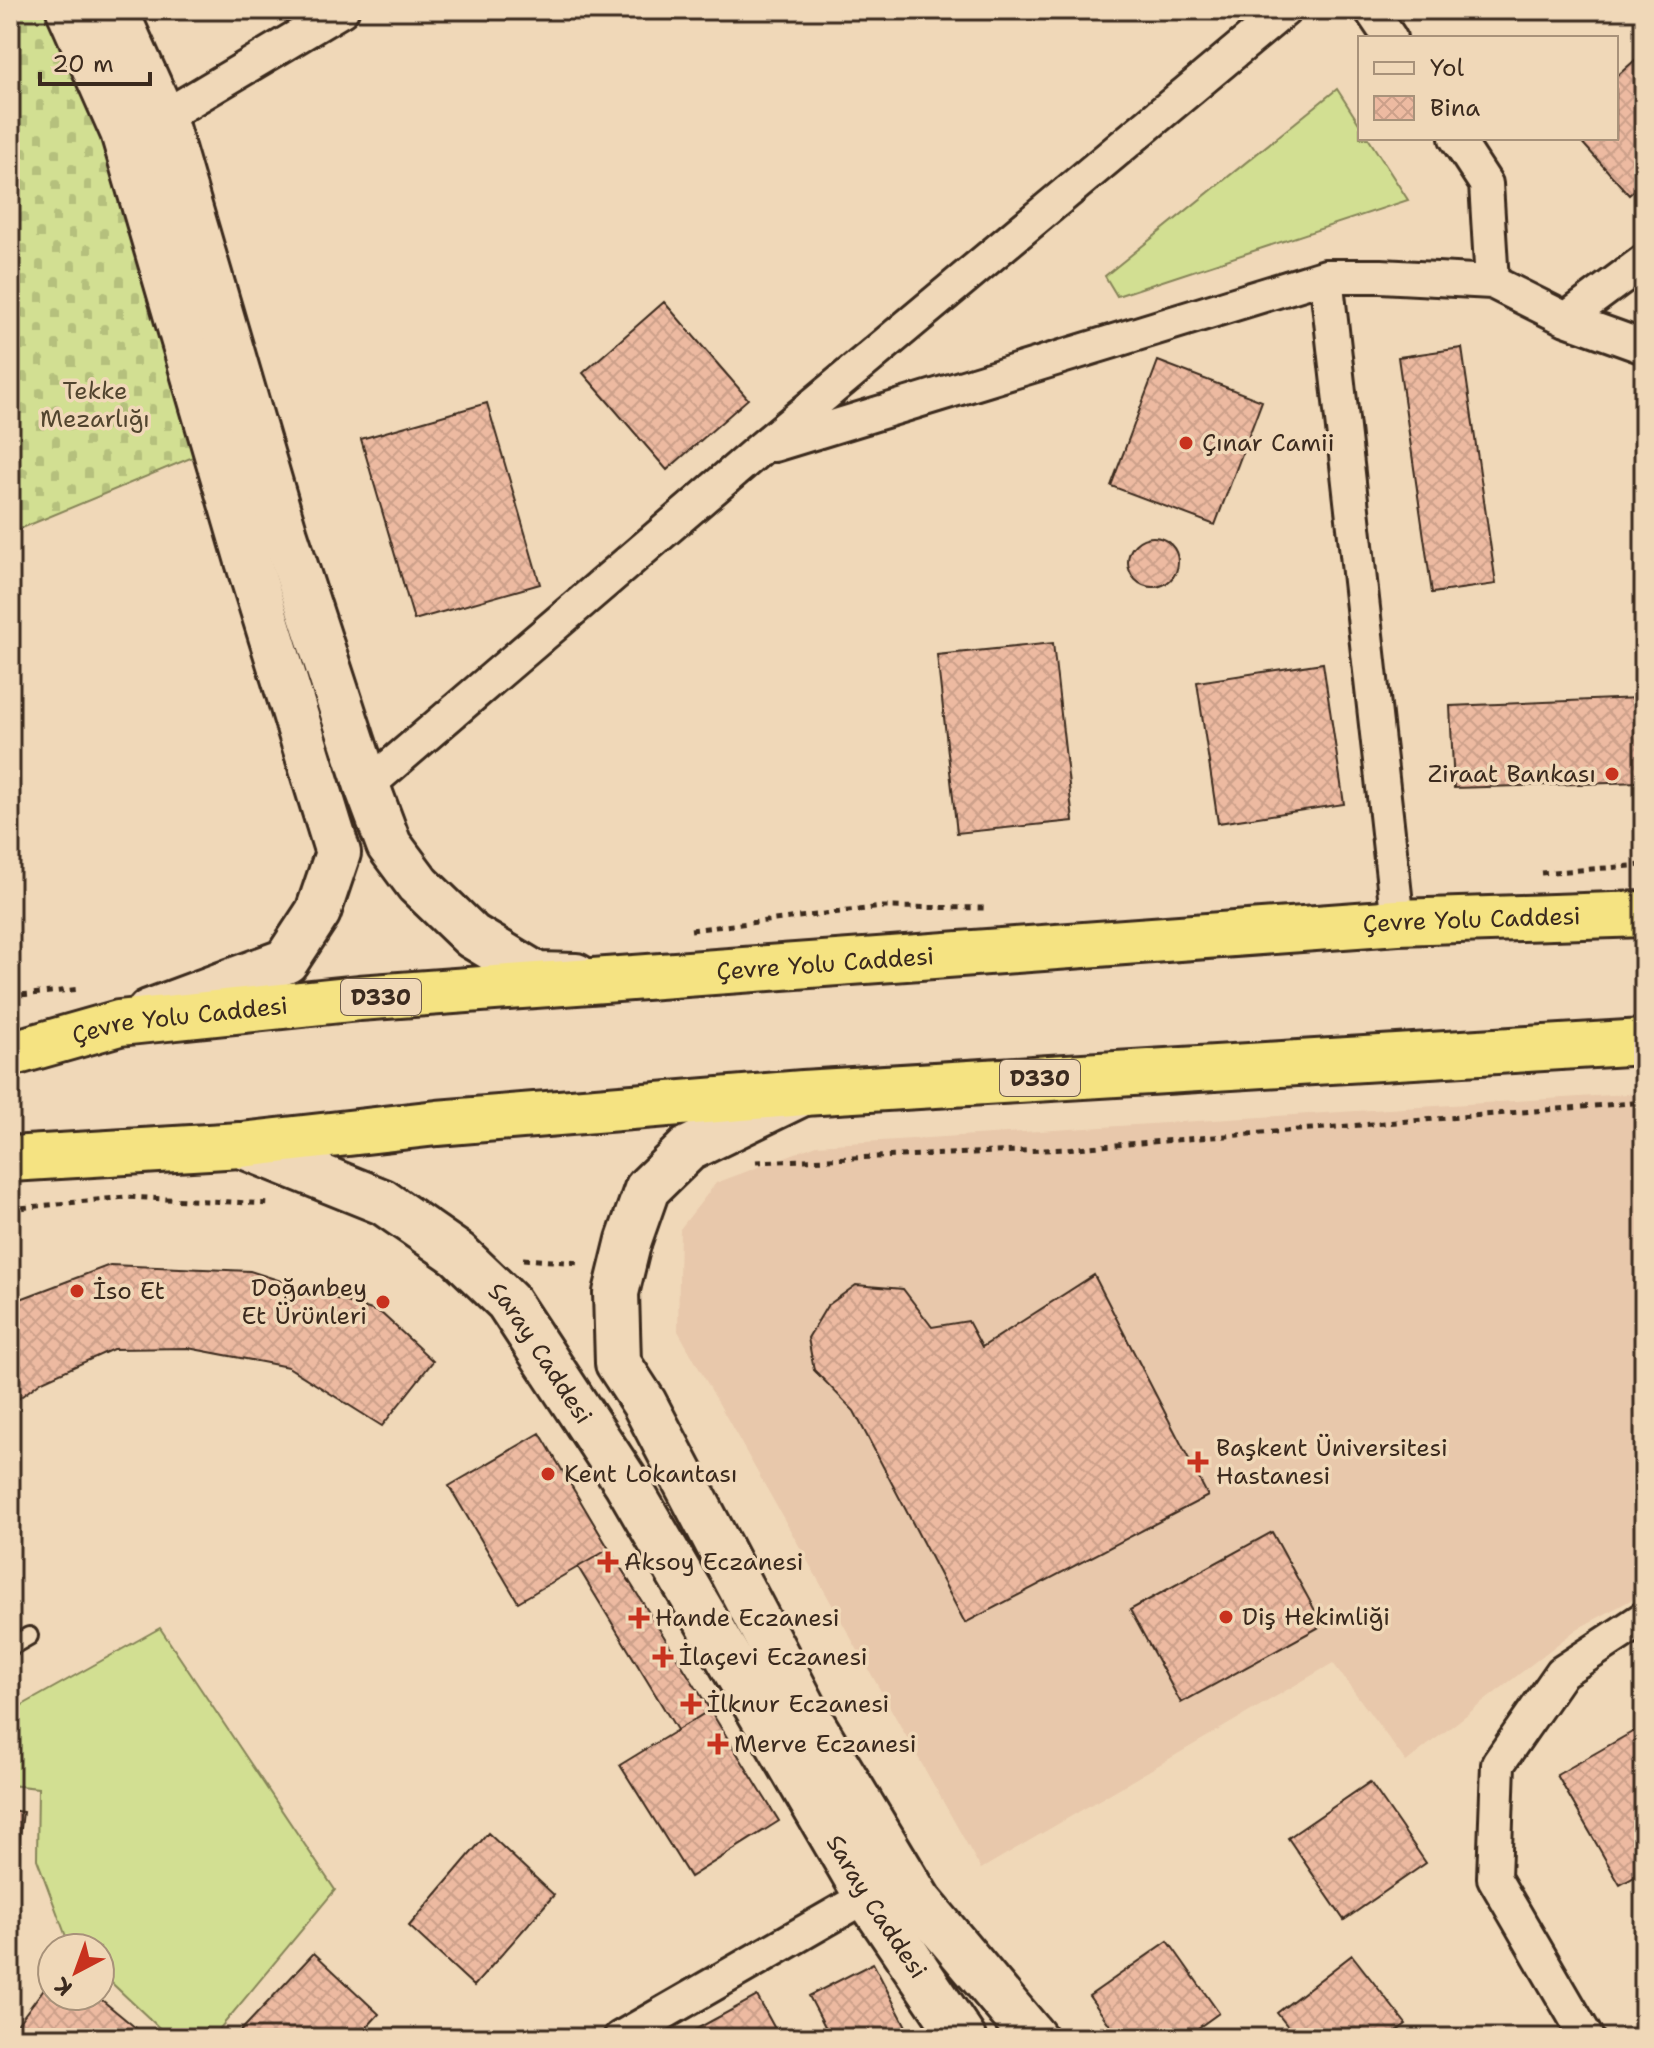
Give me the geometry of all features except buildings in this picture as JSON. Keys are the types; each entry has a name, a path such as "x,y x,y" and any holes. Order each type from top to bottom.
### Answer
{"highway":[{"name":"Çevre Yolu Caddesi","path":"10,1054 119,1023 359,998 1398,922 1644,914"},
{"name":"D330","path":"10,1159 241,1145 437,1123 803,1093 1644,1042"}],"street":[{"path":"69,10 123,132 338,853 318,912 286,961 119,1023"},
{"path":"115,10 163,117 285,535 389,845 418,884 472,936 537,975 644,977"},
{"path":"163,117 342,10"},
{"path":"367,786 760,449 1285,10"},
{"path":"1457,140 1486,184 1492,282"},
{"path":"1566,319 1644,261"},
{"path":"760,449 1326,276 1492,282 1566,319 1644,347"},
{"path":"1326,276 1398,922"},
{"name":"Saray Caddesi","path":"803,1093 688,1149 647,1189 616,1293 618,1363 644,1403 813,1725 919,1901 1034,2038"},
{"name":"Saray Caddesi","path":"241,1145 383,1202 458,1254 508,1302 626,1482 867,1896 963,2038"},
{"path":"1587,2038 1494,1878 1498,1764 1562,1672 1644,1618"},
{"path":"620,2038 867,1896"}],"lane":[{"path":"10,1647 29,1636"}],"path":[{"path":"745,1163 1065,1149 1644,1102"},
{"path":"10,1209 125,1197 282,1204"},
{"path":"518,1258 622,1267"}],"shaded area":[{"name":"Başkent Üniversitesi Hastanesi","path":"1643,1093 1644,1593 1577,1629 1406,1762 1333,1663 981,1869 678,1331 680,1229 716,1183 817,1145"}],"green space":[{"name":"Tekke Mezarlığı","path":"10,10 55,10 73,46 198,455 10,533"},
{"path":"1337,89 1358,122 1358,140 1369,140 1408,200 1117,296 1105,276"},
{"path":"160,1628 335,1890 212,2038 170,2038 116,1987 116,1932 64,1932 37,1859 38,1788 10,1785 10,1712"}],"place":[{"name":"Çınar Camii","path":"1186,443"},
{"name":"Ziraat Bankası","path":"1612,774"},
{"name":"İso Et","path":"77,1291"},
{"name":"Doğanbey Et Ürünleri","path":"383,1302"},
{"name":"Başkent Üniversitesi Hastanesi","path":"1198,1462"},
{"name":"Kent Lokantası","path":"548,1474"},
{"name":"Aksoy Eczanesi","path":"608,1562"},
{"name":"Diş Hekimliği","path":"1226,1617"},
{"name":"Hande Eczanesi","path":"639,1618"},
{"name":"İlaçevi Eczanesi","path":"663,1657"},
{"name":"İlknur Eczanesi","path":"691,1704"},
{"name":"Merve Eczanesi","path":"718,1744"}]}
